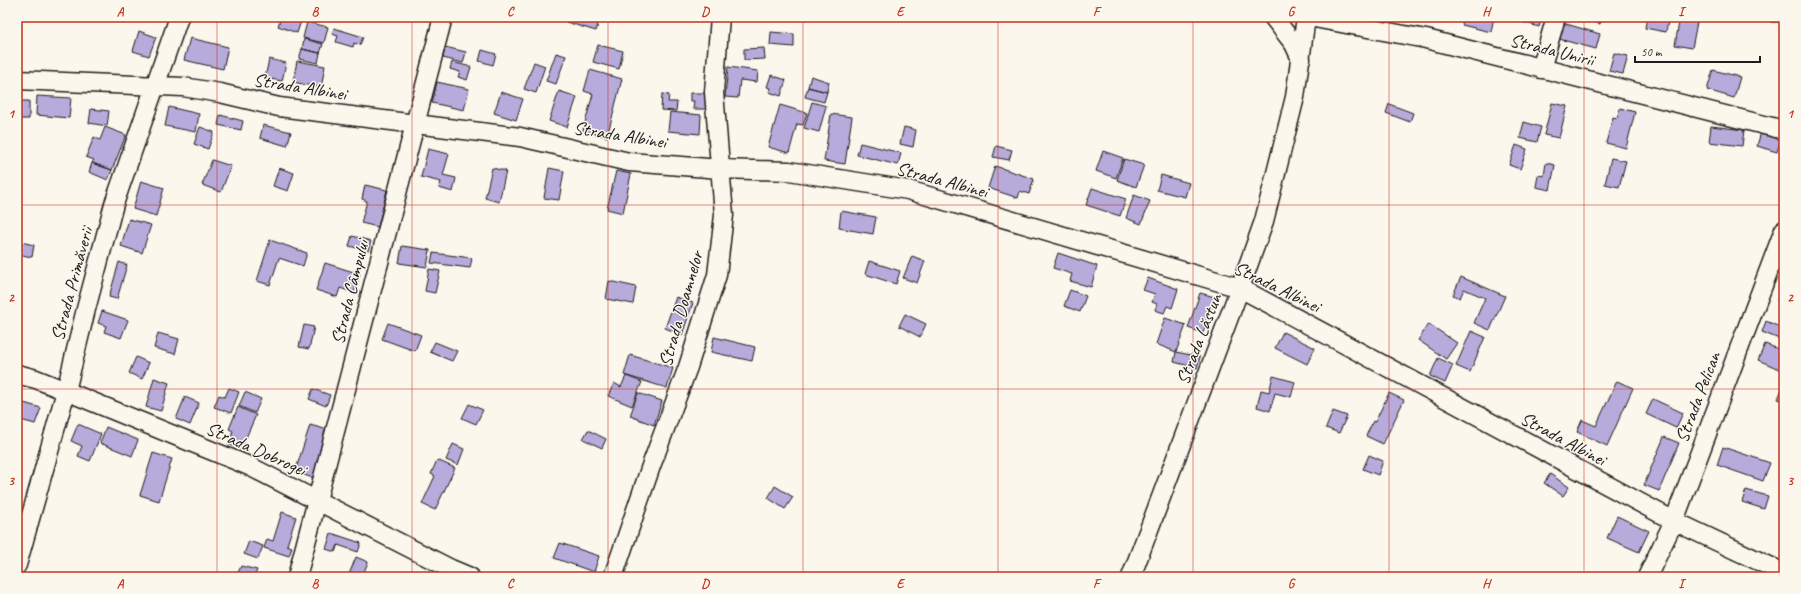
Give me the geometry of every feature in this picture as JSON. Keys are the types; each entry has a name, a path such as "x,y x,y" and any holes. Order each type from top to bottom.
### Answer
{"street":[{"name":"Strada Primăverii","path":"17,565 66,391 114,204 178,17"},
{"name":"Strada Câmpului","path":"297,577 443,17"},
{"name":"Strada Doamnelor","path":"613,577 651,466 688,367 717,275 724,215 714,92 720,17"},
{"path":"1273,17 1294,44 1301,60"},
{"name":"Strada Lăstun","path":"1131,577 1264,222 1295,97 1308,17"},
{"name":"Strada Unirii","path":"1308,17 1426,39 1784,130"},
{"path":"1541,68 1556,17"},
{"name":"Strada Albinei","path":"17,80 183,87 220,93 279,107 520,137 629,162 789,171 908,190 1240,288 1674,522 1784,573"},
{"name":"Strada Pelican","path":"1647,577 1674,522 1784,230"},
{"name":"Strada Dobrogei","path":"17,374 66,391 249,466 451,569 470,577"}],"building":[{"path":"281,17 290,17 301,21 297,33 278,26"},
{"path":"568,17 600,17 596,31 566,22"},
{"path":"1433,17 1445,17 1445,22 1432,20"},
{"path":"1463,17 1494,17 1491,32 1462,25"},
{"path":"1516,17 1542,17 1539,27 1516,20"},
{"path":"1580,17 1603,17 1600,24"},
{"path":"1647,17 1669,17 1666,32 1645,28"},
{"path":"1680,17 1698,17 1692,48 1675,45"},
{"path":"1771,17 1784,17 1784,22 1771,22"},
{"path":"307,22 328,27 324,43 303,38"},
{"path":"1563,23 1600,34 1596,49 1559,39"},
{"path":"334,28 363,37 360,45 354,43 353,47 336,42 338,36 332,34"},
{"path":"139,31 156,37 149,56 133,51"},
{"path":"771,32 794,34 794,47 770,45"},
{"path":"190,38 228,47 223,69 184,60"},
{"path":"304,39 323,44 320,53 302,49"},
{"path":"598,45 623,51 619,69 593,62"},
{"path":"445,47 466,52 463,63 443,58"},
{"path":"764,48 765,59 744,60 744,49"},
{"path":"302,49 320,53 318,63 299,59"},
{"path":"482,50 496,54 493,65 479,61"},
{"path":"556,53 566,56 556,84 546,81"},
{"path":"1614,53 1628,56 1623,74 1609,71"},
{"path":"269,59 286,63 282,81 265,78"},
{"path":"297,61 325,66 321,88 293,82"},
{"path":"452,62 471,67 467,80 458,77 460,72 450,69"},
{"path":"534,62 545,66 536,93 524,89"},
{"path":"728,67 758,71 757,82 740,80 738,98 725,97"},
{"path":"590,70 622,79 607,137 583,130 593,94 584,91"},
{"path":"1713,70 1740,77 1734,98 1707,90"},
{"path":"771,75 786,80 781,96 769,92 771,88 767,87"},
{"path":"811,76 829,82 827,92 808,87"},
{"path":"437,82 469,89 464,110 432,103"},
{"path":"808,87 827,92 824,102 805,97"},
{"path":"559,91 577,97 567,127 549,121"},
{"path":"501,92 523,99 516,120 494,113"},
{"path":"690,93 706,93 706,109 693,109 694,101 690,101"},
{"path":"662,94 669,95 668,102 677,102 676,111 661,110"},
{"path":"37,96 71,98 69,118 36,115"},
{"path":"17,101 29,101 29,119 17,119"},
{"path":"812,102 826,106 819,132 804,128"},
{"path":"1552,103 1567,106 1559,138 1544,135"},
{"path":"1389,104 1413,113 1410,122 1386,113"},
{"path":"780,105 807,113 803,125 797,124 789,153 768,147"},
{"path":"169,107 199,114 196,132 165,126"},
{"path":"1620,108 1635,112 1626,148 1606,143 1613,117 1617,118"},
{"path":"91,109 109,111 107,126 89,123"},
{"path":"670,112 701,115 700,134 668,131"},
{"path":"831,114 852,117 845,164 824,161"},
{"path":"220,115 243,121 241,130 218,125"},
{"path":"1524,122 1541,127 1537,142 1520,138"},
{"path":"263,125 291,132 287,146 260,138"},
{"path":"1711,126 1744,130 1742,146 1709,142"},
{"path":"105,127 126,135 112,170 92,163 94,160 86,157 94,137 100,140"},
{"path":"200,127 214,132 208,149 194,144"},
{"path":"904,127 916,130 913,147 900,144"},
{"path":"1761,132 1781,138 1777,152 1757,146"},
{"path":"860,143 901,153 898,165 857,155"},
{"path":"1516,145 1527,149 1520,169 1509,165"},
{"path":"996,146 1012,150 1009,160 993,157"},
{"path":"428,149 449,154 443,175 456,178 453,192 439,188 441,182 421,177"},
{"path":"1103,151 1123,158 1116,178 1096,171"},
{"path":"1611,158 1626,161 1619,187 1605,184"},
{"path":"1124,159 1144,165 1136,187 1117,180"},
{"path":"212,160 231,166 221,192 202,185"},
{"path":"92,163 112,170 108,180 89,172"},
{"path":"1546,163 1555,165 1550,190 1536,187 1538,175 1544,176"},
{"path":"995,166 1034,179 1029,194 1020,191 1018,198 988,188"},
{"path":"279,168 294,173 288,191 273,186"},
{"path":"492,168 506,171 499,202 485,198"},
{"path":"549,168 564,171 559,200 544,198"},
{"path":"616,171 631,174 623,213 607,209"},
{"path":"1161,175 1189,183 1185,197 1157,190"},
{"path":"141,181 164,188 156,216 133,209"},
{"path":"365,185 387,190 378,227 361,223 367,201 362,199"},
{"path":"1092,188 1126,199 1120,216 1086,205"},
{"path":"1134,195 1150,201 1141,224 1126,218"},
{"path":"841,211 876,217 873,234 839,228"},
{"path":"129,219 151,225 142,253 121,246"},
{"path":"352,236 371,241 368,251 349,246"},
{"path":"270,240 307,253 303,266 279,258 270,285 257,281"},
{"path":"17,241 34,245 32,257 17,254"},
{"path":"402,246 430,250 427,267 399,263"},
{"path":"433,253 472,258 470,268 431,263"},
{"path":"1058,253 1097,266 1091,287 1070,281 1072,274 1053,268"},
{"path":"912,256 925,261 917,283 903,278"},
{"path":"869,261 900,271 896,284 865,274"},
{"path":"119,262 127,265 117,299 109,297"},
{"path":"325,263 360,274 354,293 340,288 337,297 316,290"},
{"path":"429,269 440,271 435,293 425,291"},
{"path":"1461,277 1505,296 1490,330 1474,323 1485,298 1464,289 1460,298 1453,295"},
{"path":"1148,278 1178,289 1172,308 1167,306 1164,313 1155,310 1157,304 1152,302 1155,294 1143,290"},
{"path":"609,281 636,287 633,304 606,299"},
{"path":"1784,283 1784,304 1777,301"},
{"path":"1070,290 1086,296 1080,312 1064,306"},
{"path":"1200,293 1215,297 1203,333 1188,328"},
{"path":"676,297 693,303 682,335 665,328"},
{"path":"102,311 128,320 121,338 104,332 106,326 98,323"},
{"path":"905,314 926,324 920,337 899,326"},
{"path":"1165,318 1186,325 1176,352 1156,344"},
{"path":"1766,321 1784,329 1784,341 1762,332"},
{"path":"388,323 421,335 415,351 382,339"},
{"path":"1429,324 1457,343 1446,359 1418,340"},
{"path":"304,325 314,327 309,349 299,347"},
{"path":"1471,331 1485,337 1470,372 1456,366"},
{"path":"1283,332 1315,348 1307,364 1275,348"},
{"path":"158,333 179,339 175,354 154,348"},
{"path":"714,337 755,347 752,361 711,352"},
{"path":"435,342 457,351 452,361 430,352"},
{"path":"1765,344 1784,351 1784,371 1758,360"},
{"path":"1176,352 1200,357 1197,368 1174,362"},
{"path":"630,355 673,368 667,388 624,375"},
{"path":"136,357 149,363 142,379 129,373"},
{"path":"1438,358 1453,365 1445,383 1430,376"},
{"path":"626,376 642,382 632,406 608,396 614,383 621,387"},
{"path":"1273,376 1295,382 1291,397 1275,393 1270,411 1257,407 1261,390 1269,392"},
{"path":"154,378 169,383 161,411 146,407"},
{"path":"1617,381 1633,388 1607,446 1577,432 1582,420 1596,426"},
{"path":"229,388 239,392 231,413 214,407 219,395 225,397"},
{"path":"313,389 330,395 326,406 309,399"},
{"path":"1782,389 1784,390 1784,401 1778,399"},
{"path":"245,392 261,399 255,413 239,406"},
{"path":"638,393 662,401 654,425 630,416"},
{"path":"1389,393 1404,400 1383,444 1366,436 1373,421 1375,422"},
{"path":"185,397 199,403 190,425 176,419"},
{"path":"1653,399 1683,413 1676,428 1646,414"},
{"path":"17,401 41,408 35,424 17,419"},
{"path":"469,404 483,410 476,424 462,418"},
{"path":"238,407 256,415 241,449 228,444 233,431 229,429"},
{"path":"1333,411 1347,416 1339,433 1326,428"},
{"path":"78,424 101,434 90,461 78,456 82,446 71,441"},
{"path":"310,425 328,430 313,478 295,472"},
{"path":"106,427 138,440 132,456 100,443"},
{"path":"588,430 606,439 602,448 583,439"},
{"path":"1664,437 1679,443 1659,491 1644,485"},
{"path":"453,444 464,449 458,465 446,460"},
{"path":"1723,447 1770,463 1763,481 1717,465"},
{"path":"153,453 172,459 159,501 140,495"},
{"path":"1369,455 1383,461 1378,475 1363,469"},
{"path":"437,460 455,468 435,510 422,504 435,476 431,474"},
{"path":"1550,474 1569,487 1563,496 1544,483"},
{"path":"775,486 793,497 785,509 768,498"},
{"path":"1746,490 1768,496 1764,509 1742,502"},
{"path":"282,512 296,517 287,545 292,547 289,556 264,548 267,539 273,541"},
{"path":"1617,516 1649,531 1639,552 1607,538"},
{"path":"331,533 361,543 358,552 338,545 335,552 326,549"},
{"path":"249,541 263,546 258,559 244,554"},
{"path":"560,543 599,556 594,572 554,558"},
{"path":"356,557 368,562 362,577 348,577"},
{"path":"241,566 257,570 254,577 241,577 237,575"},
{"path":"589,572 600,577 587,577"}]}
